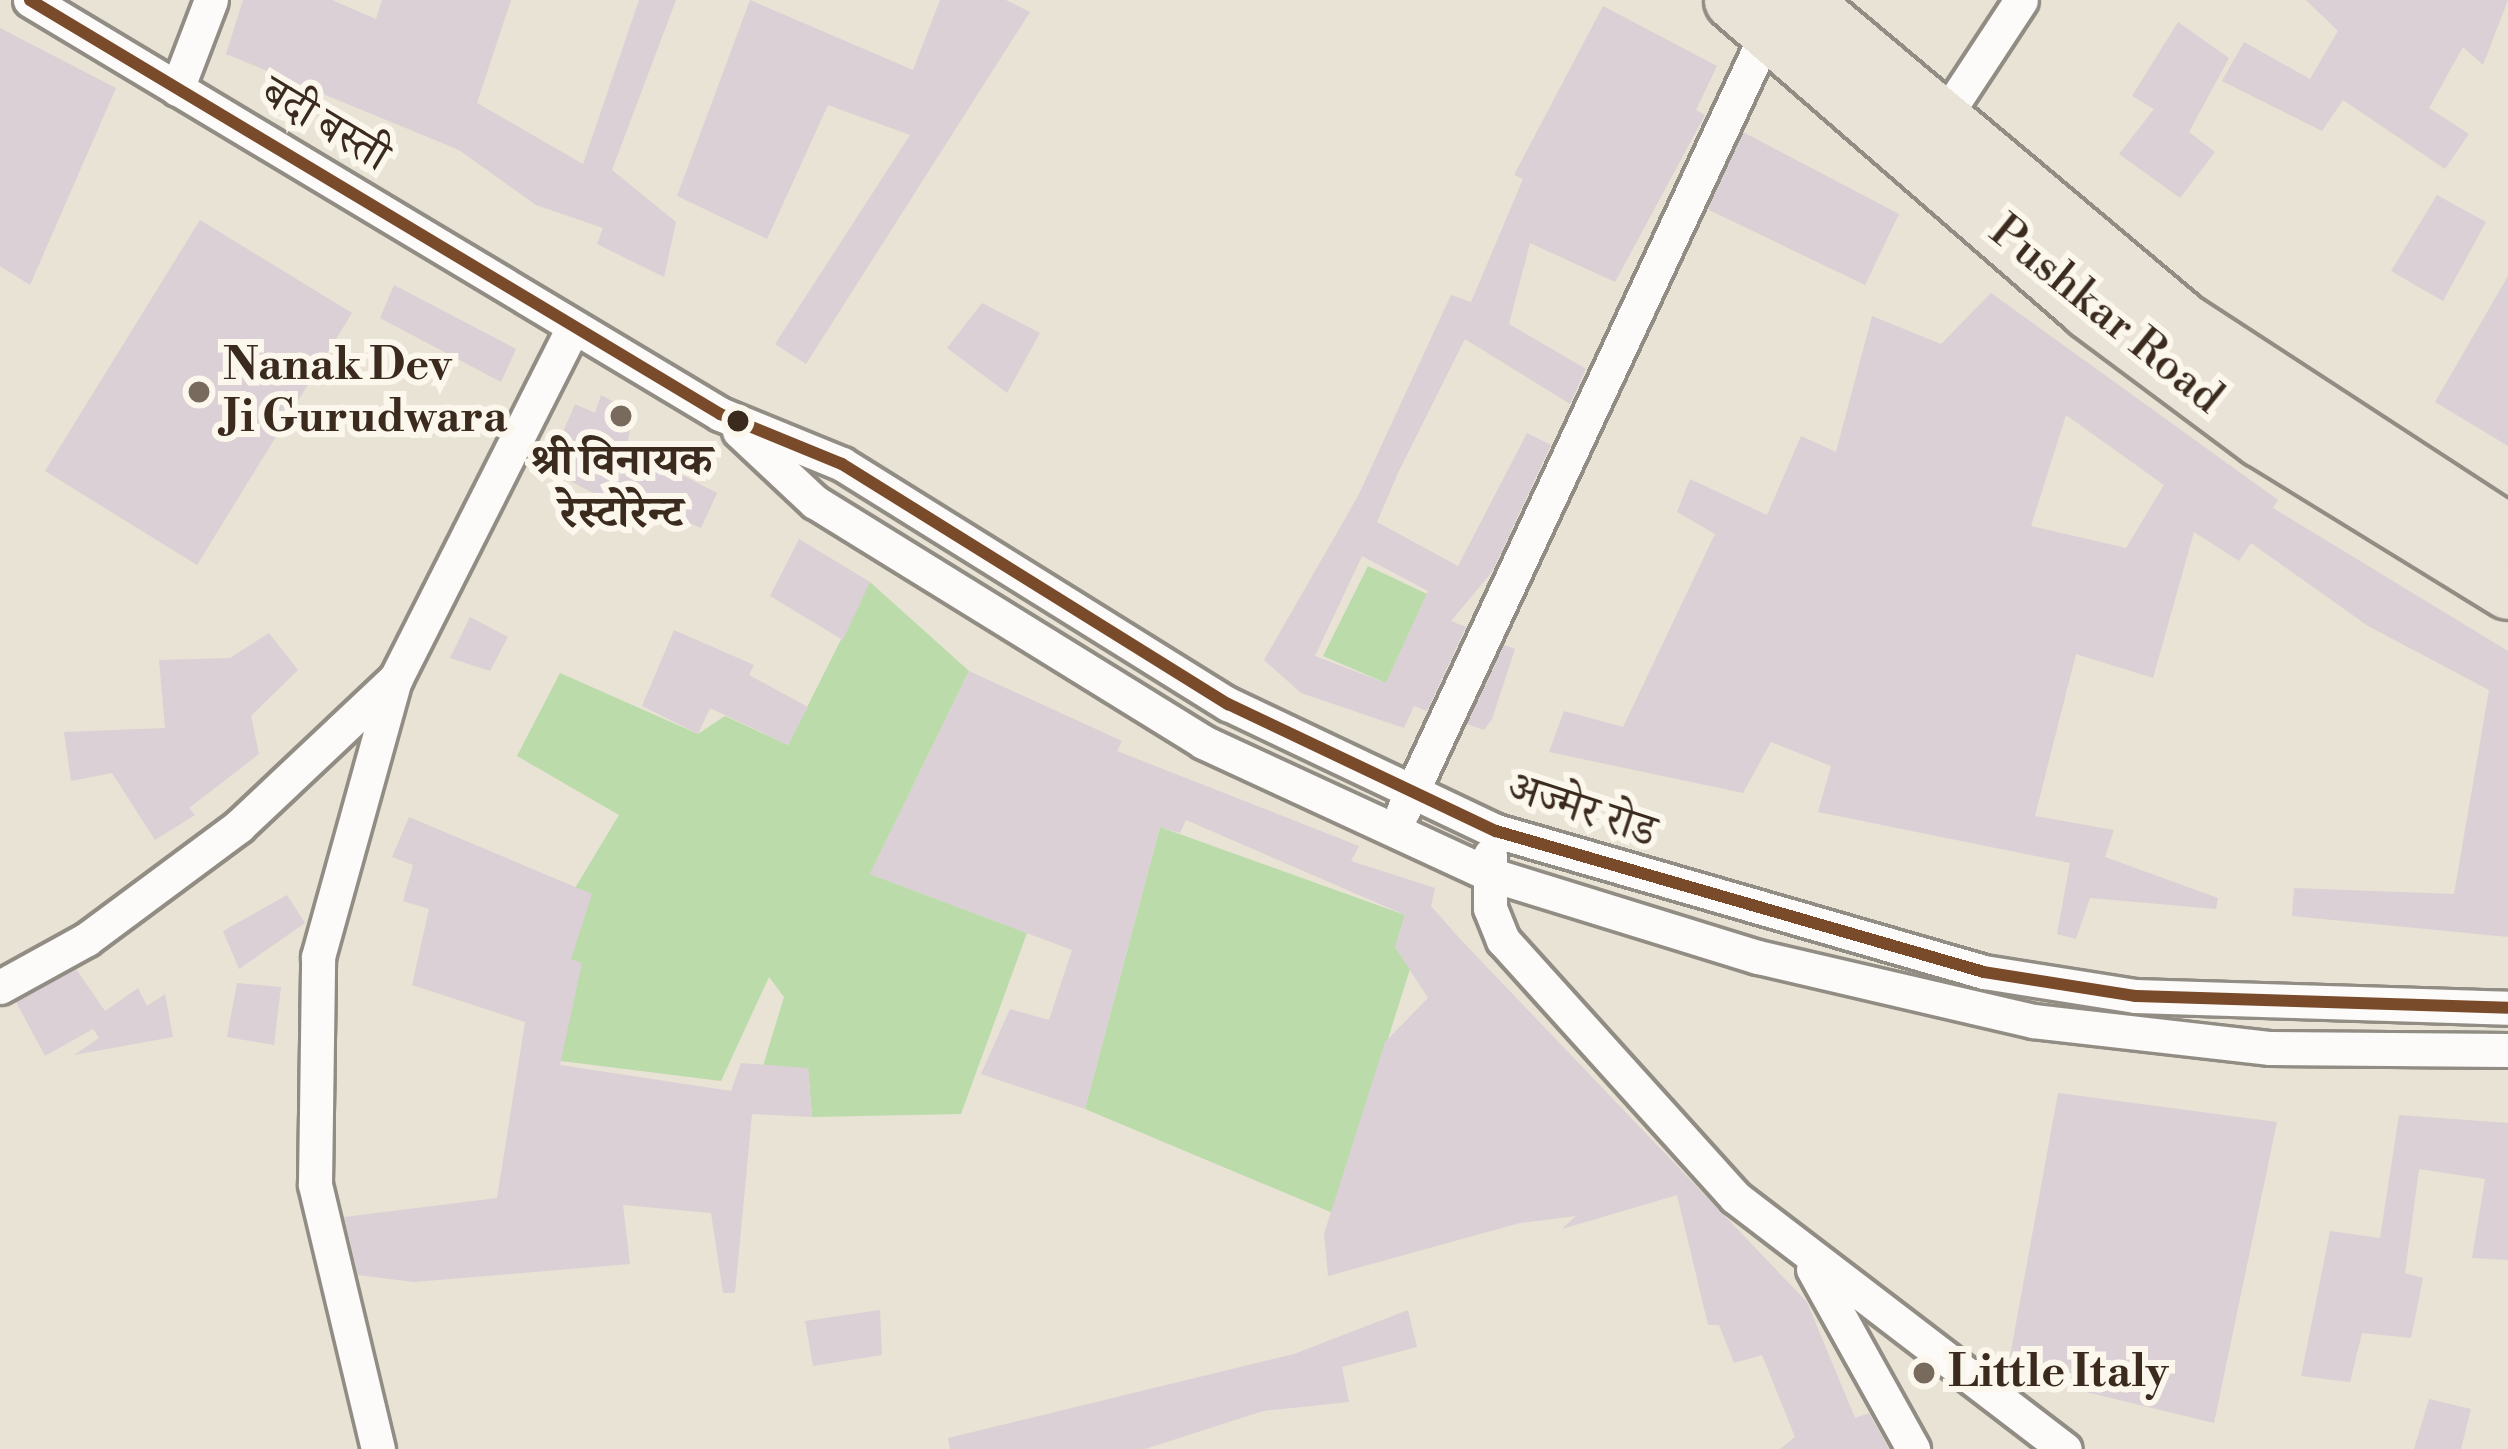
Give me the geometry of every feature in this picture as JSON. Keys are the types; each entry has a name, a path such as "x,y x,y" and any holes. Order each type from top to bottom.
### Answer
{"highway":[{"name":"Pushkar Road","path":"1767,10 1940,125 2183,322 2508,534"},
{"name":"Pushkar Road","path":"1767,10 2089,310 2261,438 2508,590"}],"street":[{"name":"बदी बस्ती","path":"30,0 573,327"},
{"path":"177,89 211,0"},
{"path":"1940,125 2021,0"},
{"path":"1390,832 1412,795 1767,10"},
{"path":"378,1449 315,1184 318,958 395,678 573,327"},
{"name":"अज्मेर रोड","path":"573,327 720,414 842,464 1187,680 1412,795 1496,831 1962,967 2135,996 2508,1008"},
{"name":"अज्मेर रोड","path":"720,414 815,502 1203,742 1486,873 1758,957 2131,1038 2508,1050"},
{"path":"0,987 87,939 239,826 395,678"},
{"path":"1496,831 1486,873 1503,940 1639,1097 1809,1262 2065,1449"},
{"path":"2131,1038 2135,996"},
{"path":"1809,1262 1913,1449"}],"green space":[{"path":"1368,566 1427,594 1386,683 1323,656"},
{"path":"870,582 969,671 870,874 1027,933 961,1114 812,1117 808,1068 762,1069 784,997 769,977 721,1081 561,1061 575,888 619,815 517,756 560,673 698,734 725,716 788,745"},
{"path":"1160,827 1405,915 1395,947 1410,969 1333,1213 1085,1109"}],"building":[{"path":"243,0 332,0 376,19 382,0 511,0 477,103 583,164 639,0 676,0 612,170 676,222 664,277 597,244 603,228 536,205 459,150 226,54"},
{"path":"750,0 913,70 940,0 1006,0 1030,12 806,364 775,344 910,135 828,105 767,239 677,196"},
{"path":"2306,0 2508,0 2483,65 2463,47 2429,108 2469,134 2445,169 2343,100 2322,131 2222,81 2244,42 2310,79 2338,31"},
{"path":"1603,6 1717,66 1696,110 1705,115 1615,282 1530,243 1509,324 1586,369 1570,404 1465,339 1398,473 1377,522 1458,566 1527,433 1551,445 1492,572 1451,621 1466,627 1427,711 1414,706 1404,728 1301,693 1264,660 1358,496 1451,295 1471,302 1523,179 1514,175","holes":["1362,556 1428,591 1386,683 1315,656"]},
{"path":"2178,22 2229,58 2189,132 2215,152 2180,198 2119,154 2154,109 2132,96"},
{"path":"0,28 116,88 30,285 0,266"},
{"path":"1743,132 1899,214 1865,285 1707,209"},
{"path":"2437,195 2486,222 2443,301 2391,271"},
{"name":"Nanak Dev Ji Gurudwara","path":"200,220 352,313 197,565 45,471"},
{"path":"2508,276 2508,446 2435,402"},
{"path":"394,285 516,349 501,382 380,318"},
{"path":"1991,293 2278,500 2273,508 2508,651 2508,937 2292,916 2294,888 2454,894 2489,690 2368,626 2251,543 2239,561 2194,532 2153,678 2076,654 2035,816 2114,830 2105,857 2218,898 2216,909 2090,898 2076,939 2057,934 2070,863 1818,812 1831,766 1771,742 1743,793 1549,752 1564,711 1623,727 1715,534 1677,512 1690,479 1767,515 1801,436 1836,452 1872,316 1941,344","holes":["2066,415 2164,485 2126,548 2031,526"]},
{"path":"982,303 1040,333 1007,393 947,348"},
{"path":"601,395 634,413 619,478 640,442 675,457 671,469 717,493 701,528 653,508 647,521 547,469 575,404 595,413"},
{"path":"799,539 870,582 843,640 770,596"},
{"path":"470,617 508,637 490,671 450,658"},
{"path":"674,630 754,665 749,675 808,707 788,745 710,708 698,734 642,706"},
{"path":"269,633 298,670 251,716 259,754 189,808 195,815 155,840 112,773 71,781 64,732 165,728 159,660 230,658"},
{"path":"1504,645 1515,649 1484,730 1467,724"},
{"path":"969,671 1122,741 1117,751 1359,846 1351,861 1435,888 1431,906 1461,940 1807,1302 1855,1418 1869,1413 1889,1449 1780,1449 1795,1437 1762,1355 1734,1363 1719,1325 1708,1325 1677,1195 1562,1229 1576,1216 1520,1223 1328,1276 1324,1234 1385,1042 1428,998 1395,947 1405,915 1186,820 1180,833 1160,827 1085,1109 981,1074 1010,1009 1049,1020 1072,950 870,874"},
{"path":"409,817 592,894 571,959 582,963 560,1065 731,1091 741,1063 808,1068 812,1117 752,1114 735,1293 723,1293 711,1213 623,1205 630,1264 414,1282 358,1275 344,1217 497,1198 525,1022 412,985 429,909 403,901 413,865 392,857"},
{"path":"287,895 305,923 239,969 223,931"},
{"path":"76,969 105,1011 138,988 147,1006 165,994 173,1037 74,1055 99,1038 93,1029 45,1056 16,1002"},
{"path":"237,983 281,987 274,1045 227,1037"},
{"path":"2058,1093 2277,1122 2214,1423 2007,1373"},
{"path":"2399,1115 2508,1123 2508,1260 2472,1258 2485,1179 2419,1169 2405,1273 2423,1278 2411,1338 2362,1333 2350,1382 2301,1376 2330,1231 2380,1238"},
{"path":"880,1310 882,1355 813,1366 805,1321"},
{"path":"1408,1310 1417,1347 1342,1367 1349,1402 1263,1411 1145,1449 950,1449 948,1438 1294,1354"},
{"path":"2429,1399 2471,1409 2461,1449 2414,1449"}],"transit line":[{"path":"30,0 720,414 842,464 1228,704 1496,831 1984,972 2135,996 2508,1008"}],"place":[{"name":"Nanak Dev Ji Gurudwara","path":"199,392"},
{"name":"श्री विनायक रेस्टोरेन्ट","path":"621,416"},
{"name":"Little Italy","path":"1924,1373"}]}
